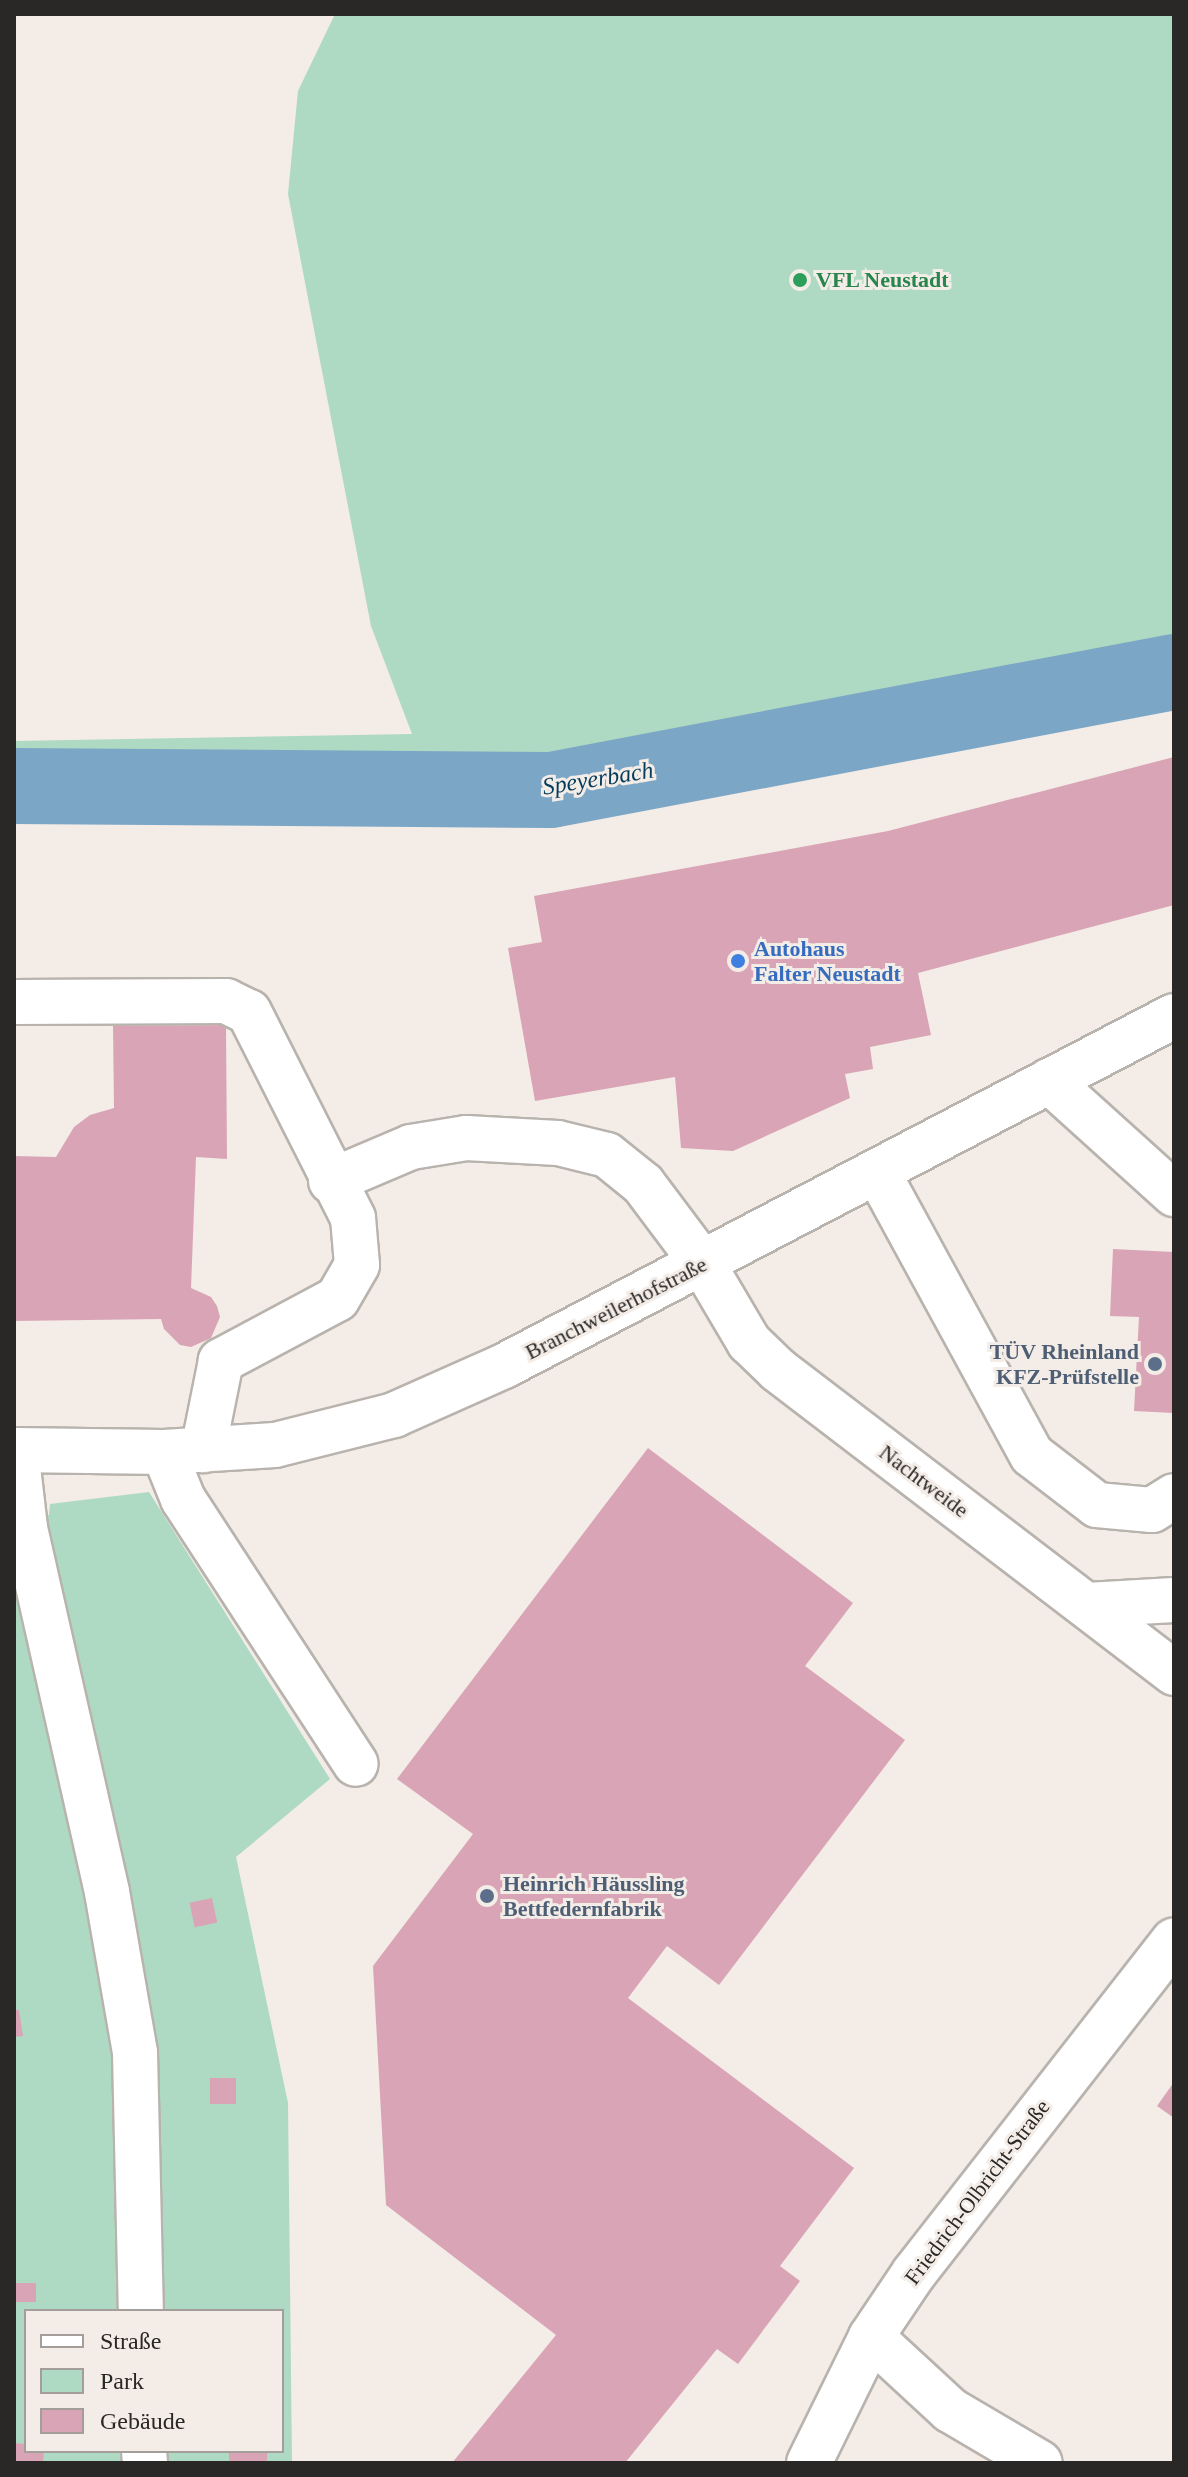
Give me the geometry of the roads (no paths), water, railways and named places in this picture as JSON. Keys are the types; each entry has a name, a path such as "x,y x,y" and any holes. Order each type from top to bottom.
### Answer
{"street":[{"path":"14,1002 226,1001 249,1012 331,1181 353,1218 357,1265 337,1299 221,1361 184,1451 183,1499 356,1764"},
{"name":"Branchweilerhofstraße","path":"15,1450 184,1451 275,1445 394,1415 504,1366 1174,1016"},
{"path":"1049,1081 1174,1194"},
{"name":"Nachtweide","path":"331,1181 411,1147 466,1138 558,1143 607,1155 643,1184 703,1264 749,1342 778,1370 1174,1673"},
{"path":"878,1173 1032,1455 1097,1505 1152,1510 1174,1496"},
{"path":"15,1450 25,1528 107,1892 135,2053 141,2309"},
{"path":"1087,1605 1174,1600"},
{"name":"Friedrich-Olbricht-Straße","path":"809,2463 871,2337 914,2273 1174,1940"},
{"path":"871,2337 950,2410 1040,2463"}],"waterway":[{"name":"Speyerbach","path":"14,786 551,790 1174,672"}],"place":[{"name":"VFL Neustadt","path":"800,280"},
{"name":"Autohaus Falter Neustadt","path":"738,961"},
{"name":"TÜV Rheinland KFZ-Prüfstelle","path":"1155,1364"},
{"name":"Heinrich Häussling Bettfedernfabrik","path":"487,1896"}]}
